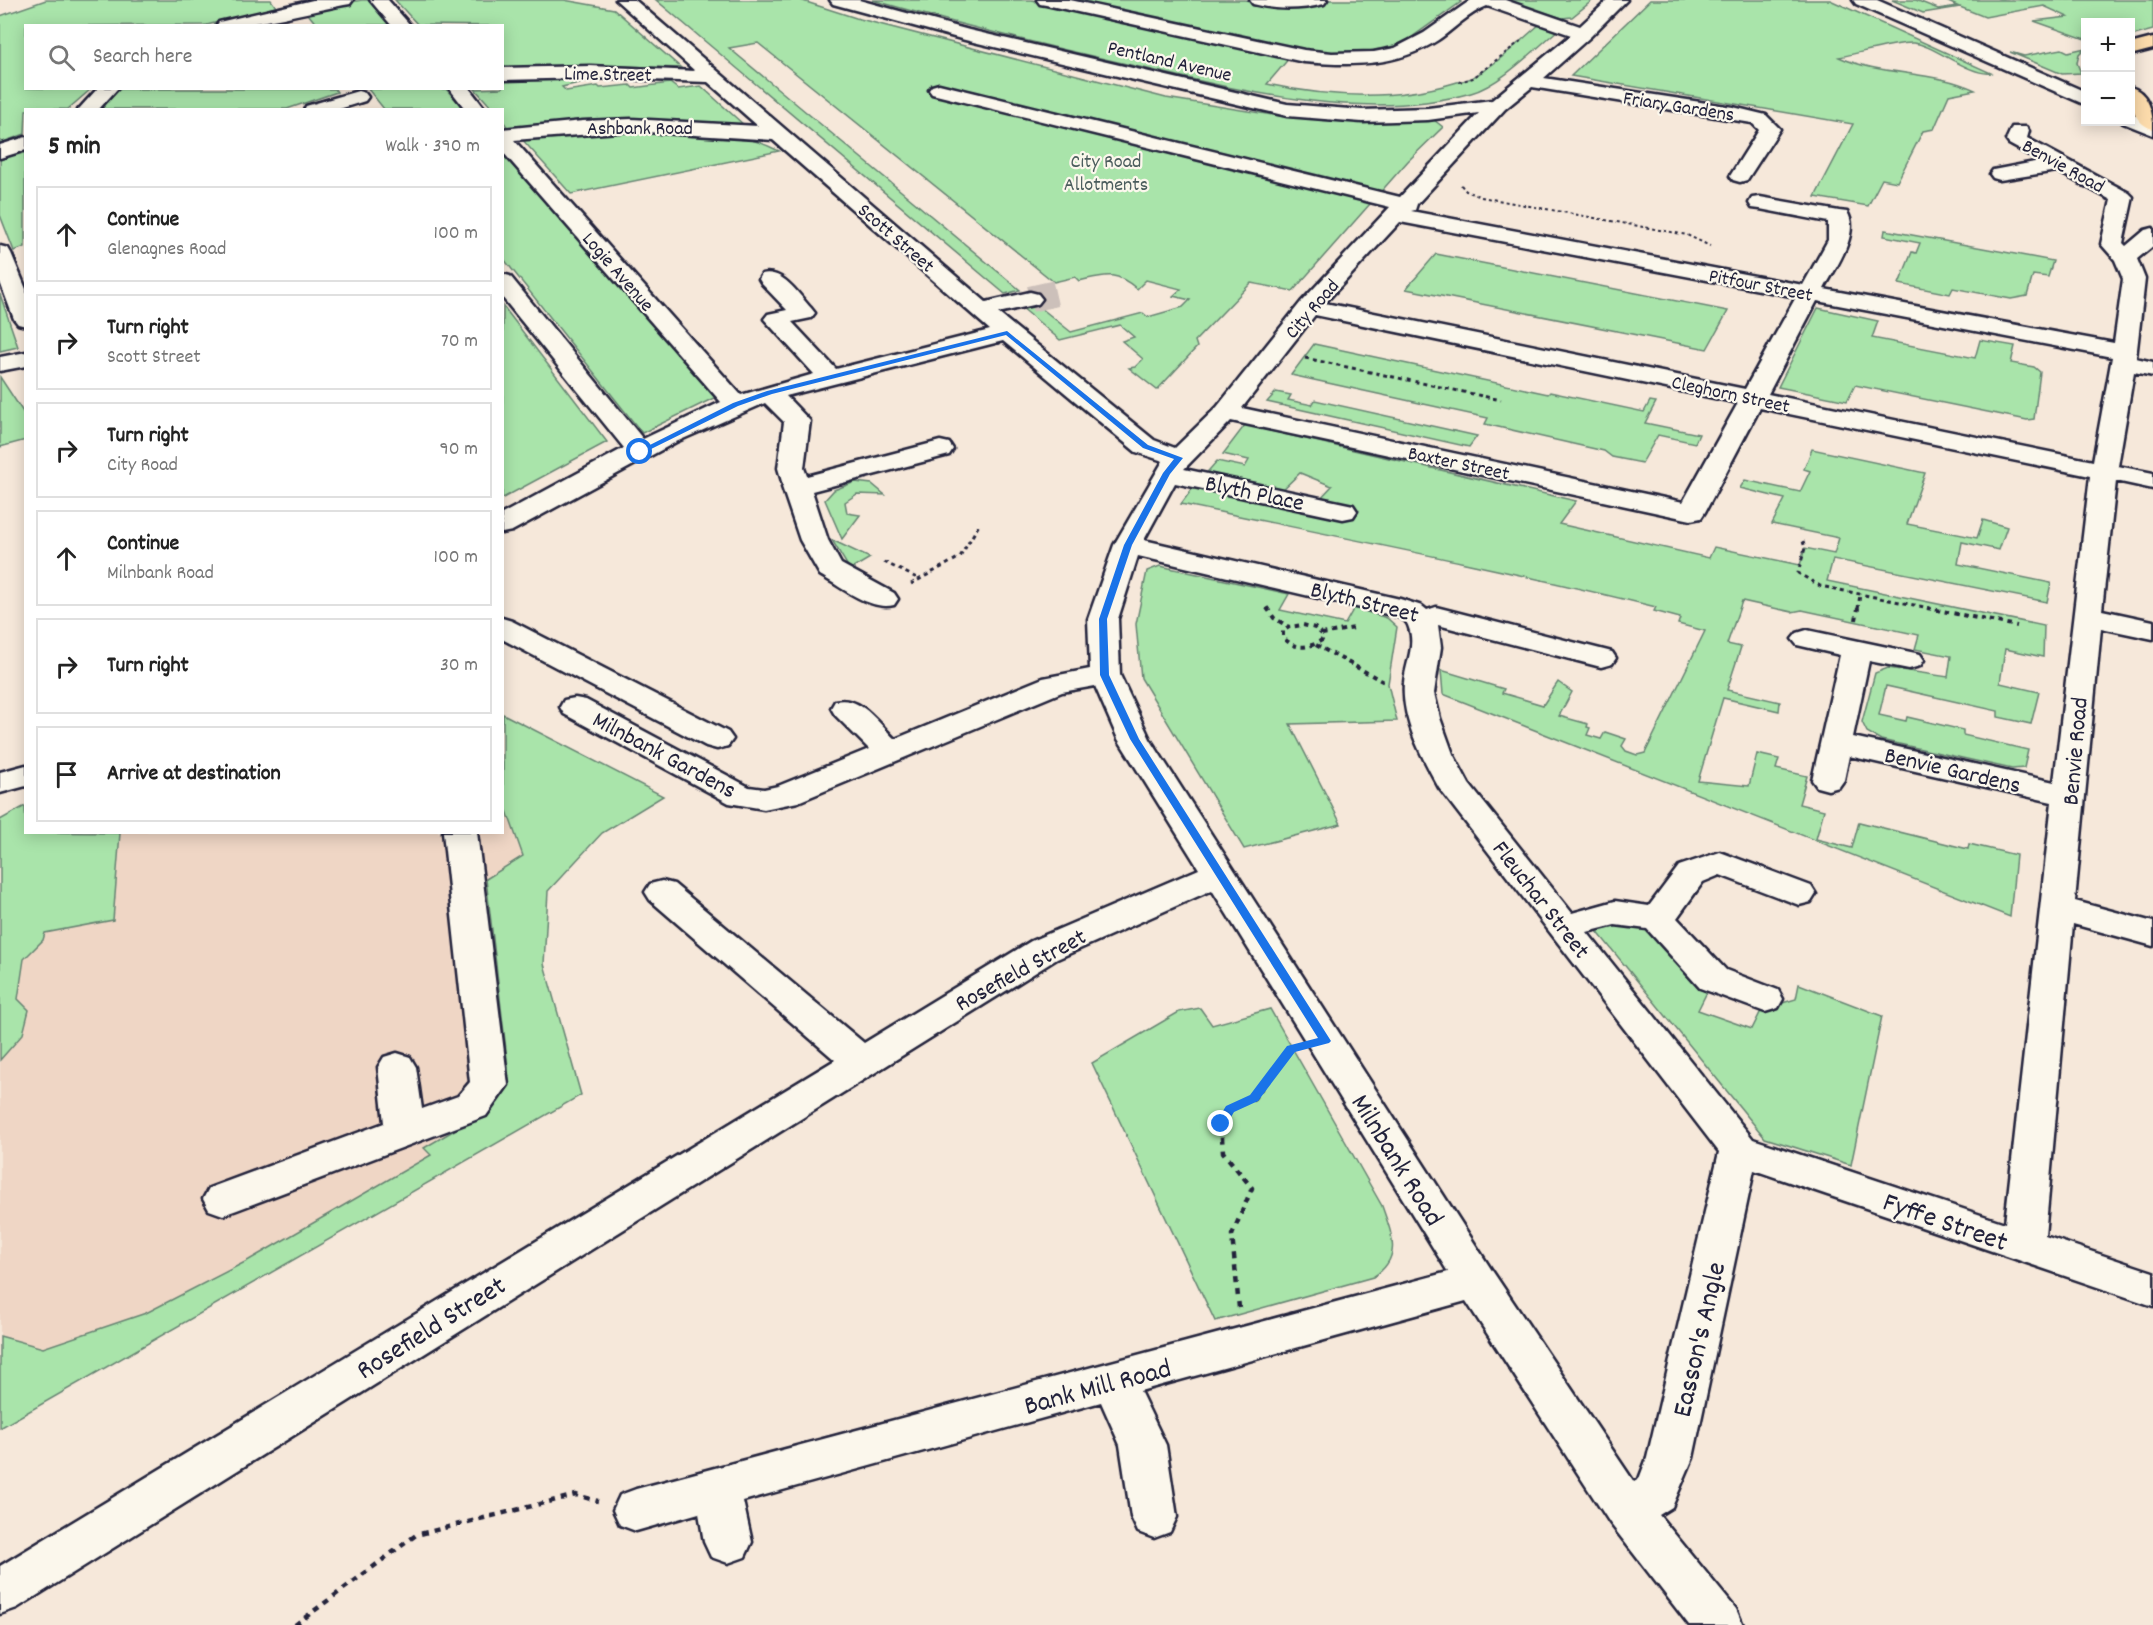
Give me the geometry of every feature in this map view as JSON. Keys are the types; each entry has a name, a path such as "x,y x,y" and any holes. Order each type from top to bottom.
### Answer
{"main road":[{"path":"2135,48 2153,43"},
{"path":"2135,100 2153,123"}],"street":[{"path":"231,24 287,5 344,0"},
{"path":"379,0 400,24"},
{"name":"Pentland Avenue","path":"839,0 977,38 1287,110 1362,116 1428,114 1498,105"},
{"path":"1046,0 1304,56 1337,59 1369,58 1396,53 1414,46 1476,4 1487,0 1584,33"},
{"path":"1259,0 1293,4 1318,0"},
{"name":"City Road","path":"1105,675 1103,619 1128,545 1173,466 1226,412 1310,308 1498,105 1584,33 1618,0"},
{"path":"1862,0 2081,97"},
{"name":"Scott Street","path":"622,2 713,77 1007,333 1145,446 1173,466"},
{"path":"287,5 301,24"},
{"path":"2023,71 2049,80 2081,86"},
{"name":"Lime Street","path":"504,74 590,72 713,77"},
{"name":"Friary Gardens","path":"1528,81 1759,119 1770,129 1740,176"},
{"path":"89,108 108,90"},
{"path":"460,90 475,108"},
{"name":"Pitfour Street","path":"939,90 1402,210 1692,272 1809,293 2124,358 2153,369"},
{"path":"321,108 359,98"},
{"path":"2135,121 2153,129"},
{"name":"Ashbank Road","path":"504,136 562,128 630,125 778,134"},
{"name":"Benvie Road","path":"2019,131 2016,140 2122,197 2112,244 2125,258 2134,279 2124,358 2104,471 2087,616 2023,1246"},
{"name":"Logie Avenue","path":"504,138 736,404"},
{"path":"0,152 24,144"},
{"path":"2000,174 2060,164"},
{"path":"1754,397 1839,240 1839,217 1760,203"},
{"path":"2125,258 2153,235"},
{"path":"24,254 1,257 24,314"},
{"path":"770,279 803,313 776,319 830,377"},
{"path":"504,283 640,452"},
{"path":"982,310 1030,299"},
{"name":"Cleghorn Street","path":"1310,308 1754,397 2153,481"},
{"path":"504,524 736,404 830,377 1007,333"},
{"path":"0,364 24,359"},
{"path":"770,393 797,421 791,468 795,487 814,540 830,569 884,599"},
{"name":"Baxter Street","path":"1226,412 1691,512 1754,397"},
{"path":"795,487 940,449"},
{"path":"880,465 901,488"},
{"name":"Blyth Place","path":"1173,466 1343,512"},
{"name":"Blyth Street","path":"1128,545 1400,608 1412,612 1421,620 1436,616 1601,658"},
{"path":"2087,616 2153,630"},
{"name":"Fleuchar Street","path":"1421,620 1426,629 1427,641 1419,690 1430,741 1455,788 1739,1150"},
{"path":"504,628 717,739"},
{"path":"1807,639 1909,660"},
{"path":"1828,780 1856,649"},
{"name":"Milnbank Gardens","path":"575,707 741,795 764,799 786,795 1054,684 1105,675"},
{"name":"Milnbank Road","path":"1105,675 1134,739 1476,1281 1626,1509 1719,1625"},
{"path":"846,708 890,752"},
{"name":"Benvie Gardens","path":"1835,743 2070,796"},
{"path":"0,783 24,776"},
{"path":"223,1199 472,1106 489,1085 460,834"},
{"path":"1658,919 1691,874 1720,863 1798,894"},
{"name":"Rosefield Street","path":"0,1592 860,1061 1044,950 1218,874"},
{"path":"662,892 860,1061"},
{"path":"2058,908 2153,934"},
{"path":"1563,927 1615,913 1658,919 1713,979 1765,999"},
{"path":"397,1067 405,1132"},
{"name":"Fyffe Street","path":"1739,1150 2153,1289"},
{"name":"Easson's Angle","path":"1626,1509 1656,1493 1670,1458 1739,1150"},
{"name":"Bank Mill Road","path":"636,1510 1476,1281"},
{"path":"1113,1381 1143,1445 1154,1517"},
{"path":"717,1488 728,1542"}],"path":[{"path":"1431,178 1459,183 1466,191 1481,197 1687,235 1710,245 1692,272"},
{"path":"1275,351 1501,400"},
{"path":"884,599 960,557 980,523"},
{"path":"1803,541 1805,548 1798,573 1820,586 2017,626"},
{"path":"1276,579 1264,603 1274,618 1289,627"},
{"path":"1316,645 1322,640 1322,634 1317,629 1298,624 1283,631 1282,637 1287,643 1296,646 1316,645 1388,684 1419,690"},
{"path":"1251,1343 1240,1314 1232,1235 1252,1188 1222,1152 1221,1124 1230,1109 1254,1098 1291,1048 1325,1041"},
{"path":"295,1625 416,1535 576,1495 636,1510"}],"shaded area":[{"path":"504,715 663,796 602,833 548,891 544,964 581,1095 0,1428 0,820 24,807 24,834 504,834"}],"green space":[{"path":"46,0 271,0 276,7 211,24 24,24 24,90 90,90 69,108 24,108 24,134 0,143 0,16"},
{"path":"369,0 390,24 316,24 304,9"},
{"path":"395,0 564,0 614,9 681,68 587,65 504,70 504,24 417,24"},
{"name":"City Road Allotments","path":"656,0 800,0 856,18 1166,98 1286,117 1352,122 1434,120 1443,127 1408,161 1293,291 1251,283 1195,341 1197,347 1157,390 1129,368 1135,367 1143,359 1122,341 1134,337 1120,325 1060,340 1021,307 1036,304 1071,332 1143,313 1148,317 1183,307 1190,300 1173,296 1181,289 1146,280 1137,289 1122,279 1110,276 1079,281 1075,277 1054,282 758,43 729,48 1020,290 1005,294"},
{"path":"872,0 1032,0 1291,56 1267,84 1337,94 1408,93 1465,80 1492,64 1540,24 1558,30 1505,75 1471,93 1429,102 1385,105 1341,104 1251,92 1207,83 1028,41"},
{"path":"1068,0 1246,0 1264,4 1327,0 1460,0 1461,2 1409,39 1394,46 1354,54 1306,50"},
{"path":"1506,0 1593,0 1572,17 1562,18"},
{"path":"1650,0 1830,0 1991,73 1972,70 1931,49 1913,43 1887,46 1839,57 1872,67 1942,79 1975,90 1949,95 1934,129 1923,131 1897,182 1882,179 1868,206 1815,197 1853,124 1571,76"},
{"path":"1892,0 1916,0 1938,9 1957,6 1944,0 2153,0 2153,30 2135,35 2135,18 2081,18 2081,38 2034,21 2068,17 2044,6 1985,17 1960,7 1923,13"},
{"path":"2062,49 2068,52 2081,49 2077,63 2081,73 2062,74 2010,52 2024,56"},
{"path":"609,76 562,87 566,91 598,86 600,88 630,85 633,88 670,83 678,89 701,86 744,125 685,121 597,120 508,128 504,122 504,108 492,108 476,90 504,90 504,80"},
{"path":"119,90 336,90 337,92 290,108 100,108"},
{"path":"369,90 447,90 463,108 383,108"},
{"path":"653,129 733,135 779,151 571,194 520,137"},
{"path":"24,146 24,247 14,251 0,215 0,155"},
{"path":"504,155 716,397 642,433 504,259"},
{"path":"1885,230 2053,261 2048,277 2033,275 2027,296 2011,299 1953,288 1950,294 1899,284 1912,252 1916,253 1920,243 1884,236"},
{"path":"1436,254 1728,311 1707,349 1406,289"},
{"path":"0,294 18,347 0,351"},
{"path":"504,307 607,442 504,497"},
{"path":"1818,308 1878,321 1872,338 1975,358 1980,340 2015,346 2011,363 2034,367 2040,372 2034,419 2027,420 1855,385 1847,401 1778,387"},
{"path":"1314,344 1644,412 1650,401 1656,402 1645,423 1699,434 1695,443 1658,435 1642,463 1612,457 1604,451 1485,424 1488,418 1291,375"},
{"path":"0,377 24,413 24,441 0,447"},
{"path":"1276,392 1291,395 1288,400 1312,405 1315,400 1477,436 1469,447 1267,402"},
{"path":"1245,425 1576,501 1559,524 1709,558 1714,547 1800,565 1805,548 1834,554 1839,538 1772,524 1785,499 1740,488 1745,480 1800,492 1810,471 1804,469 1812,449 1925,473 1907,524 1977,538 1983,520 2007,527 1999,550 1962,542 1958,564 2051,583 2047,602 1833,559 1827,581 2044,626 2043,657 2005,649 2000,683 2039,692 2031,724 1998,717 1998,711 1886,686 1879,715 1906,721 1907,717 1963,730 1963,735 2028,750 2024,768 2012,769 1881,740 1867,732 1862,722 1875,673 1888,668 1948,677 1951,656 1915,649 1919,635 1802,610 1792,612 1742,601 1727,644 1741,647 1727,690 1780,702 1779,711 1723,698 1698,781 1749,786 1757,754 1779,759 1776,769 1807,776 1799,804 1824,810 1816,839 1852,848 1859,822 1968,849 1969,844 2016,855 2010,917 1443,694 1441,670 1504,689 1502,693 1543,705 1558,682 1572,692 1559,716 1588,724 1587,727 1590,728 1587,735 1601,739 1605,732 1626,739 1622,746 1626,751 1637,755 1645,753 1705,631 1678,624 1680,618 1654,611 1656,607 1479,566 1181,504 1195,485 1317,502 1332,486 1300,473 1278,494 1202,478 1217,461 1245,467 1249,460 1223,454"},
{"path":"855,482 872,484 885,495 857,494 845,502 847,513 860,515 842,539 825,500 834,490"},
{"path":"832,540 870,558 850,570"},
{"path":"1160,566 1289,594 1280,610 1345,624 1354,608 1387,618 1397,627 1388,684 1397,721 1290,724 1341,824 1244,849 1141,678 1136,624 1147,571"},
{"path":"504,715 663,796 602,833 548,891 544,964 581,1095 0,1428 0,1336 43,1348 146,1313 249,1260 431,1155 424,1148 487,1111 504,1091 508,1067 486,879 523,856 504,807"},
{"path":"24,807 24,834 120,834 113,920 45,933 43,940 24,959 18,999 29,1010 23,1034 0,1060 0,820"},
{"path":"1620,924 1658,932 1708,990 1698,1010 1752,1029 1762,1009 1796,999 1799,984 1882,1016 1851,1165 1765,1138 1596,930"},
{"path":"1200,1008 1212,1025 1270,1009 1382,1206 1391,1236 1392,1254 1382,1270 1373,1277 1215,1321 1092,1063 1179,1012"}],"tunnel":[{"path":"1030,299 1065,291"}],"route":[{"path":"640,452 736,404 830,377 1007,333 1145,446 1179,458 1167,473 1128,545 1103,619 1105,675 1134,739 1325,1041 1291,1048 1254,1098 1230,1109 1221,1124"}]}
